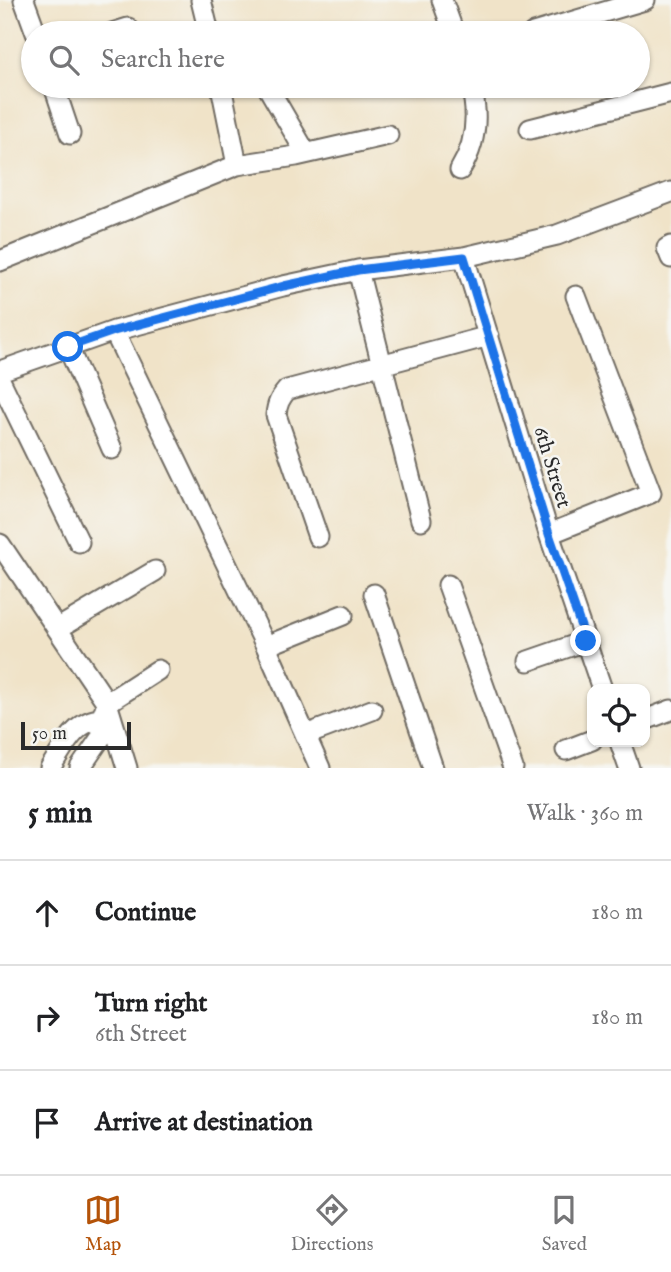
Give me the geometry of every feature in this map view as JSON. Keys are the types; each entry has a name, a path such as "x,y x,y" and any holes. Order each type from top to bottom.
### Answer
{"street":[{"path":"24,0 32,21"},
{"path":"201,0 206,21"},
{"path":"442,0 450,21"},
{"path":"574,21 646,0"},
{"path":"530,128 671,93"},
{"path":"58,98 70,134"},
{"path":"223,98 237,165"},
{"path":"274,98 306,153"},
{"path":"460,170 470,154 474,136 476,116 473,98"},
{"path":"0,261 237,165 388,135"},
{"path":"0,371 114,331 284,286 358,270 464,257 557,235 671,192"},
{"path":"671,246 667,248 671,258"},
{"name":"6th Street","path":"464,257 549,534 600,684"},
{"path":"358,270 421,520"},
{"path":"549,534 651,493 576,296"},
{"path":"114,331 266,646 320,768"},
{"path":"318,537 276,415 277,406 287,390 489,336"},
{"path":"68,347 112,449"},
{"path":"0,380 79,542"},
{"path":"0,544 57,629 104,711 127,768"},
{"path":"57,629 155,571"},
{"path":"448,585 513,768"},
{"path":"374,594 433,768"},
{"path":"266,646 343,615"},
{"path":"528,661 586,641"},
{"path":"50,768 80,724 104,711 158,670"},
{"path":"306,736 372,710"},
{"path":"650,718 671,710"},
{"path":"80,768 102,736 104,711"},
{"path":"566,750 587,742"},
{"path":"622,747 629,768"}],"route":[{"path":"68,347 114,331 284,286 358,270 464,257 549,534 586,641"}]}
